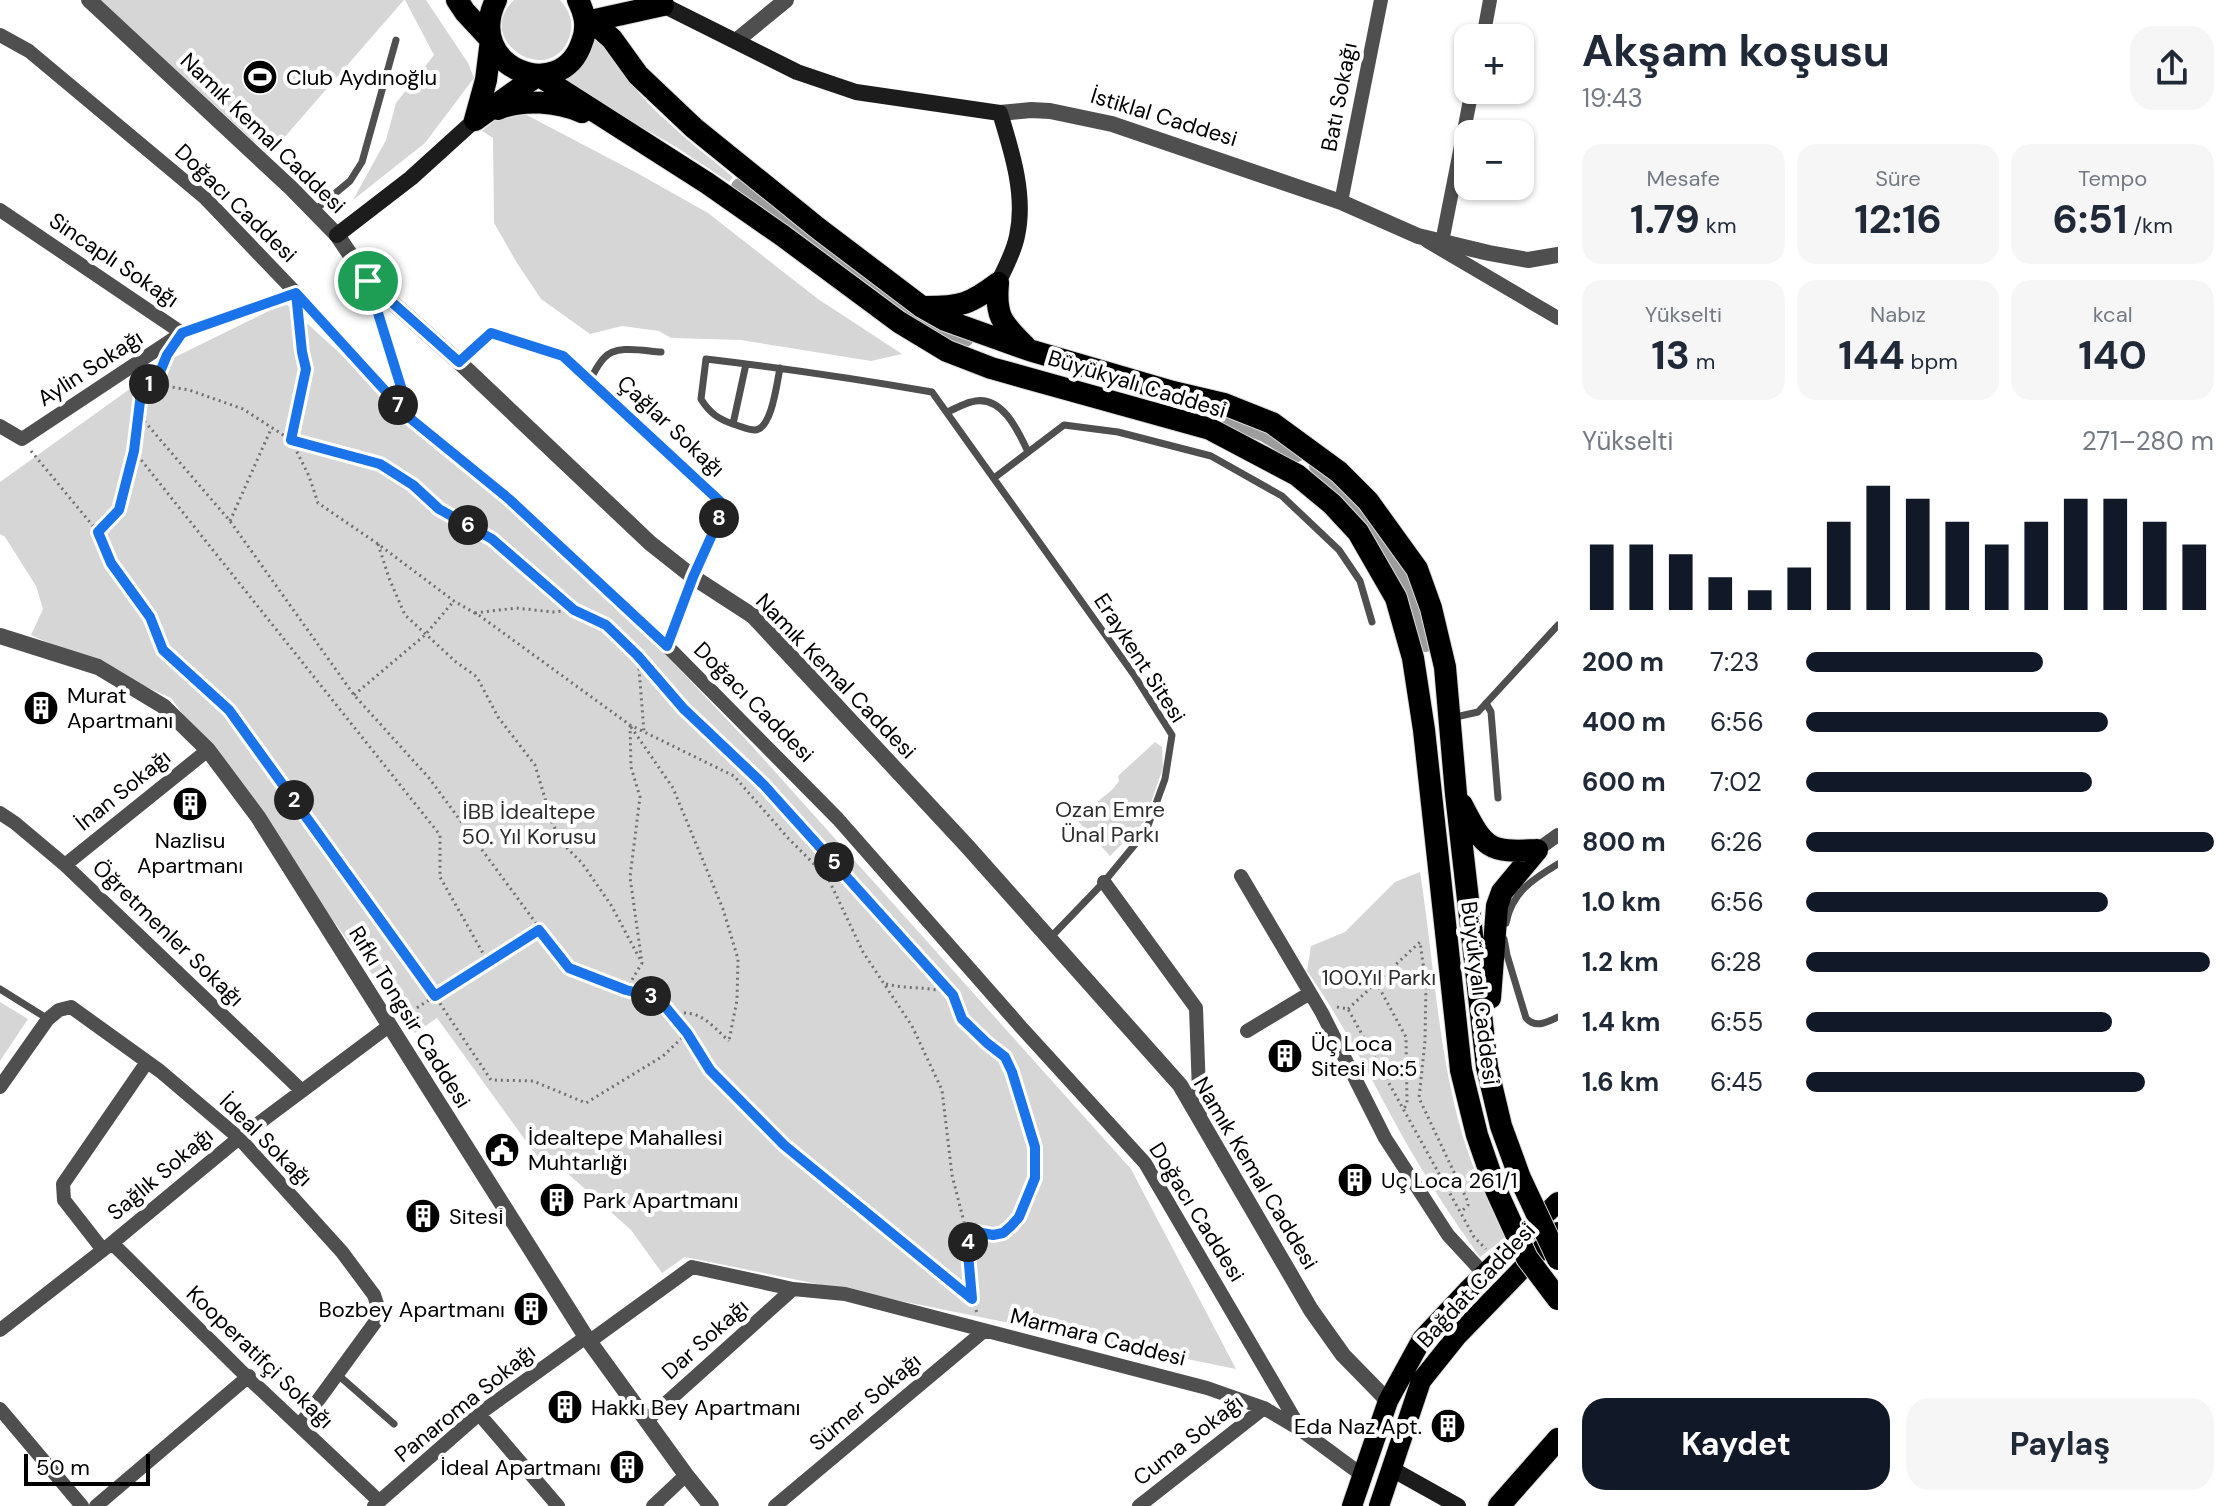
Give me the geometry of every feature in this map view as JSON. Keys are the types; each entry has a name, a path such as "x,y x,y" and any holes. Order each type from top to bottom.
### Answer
{"highway":[{"name":"Büyükyalı Caddesi","path":"457,0 491,40 496,52 514,69 538,75 707,183 899,322 947,351 991,368 1210,429 1297,475 1332,504 1358,532 1396,598 1413,658 1424,730 1461,1070 1477,1135 1496,1190 1527,1258 1558,1299"},
{"path":"475,120 486,80 491,40 488,25 496,0"},
{"path":"475,120 538,75 551,73 573,59 585,35 586,22 578,0"},
{"name":"İstiklal Caddesi","path":"586,22 664,2"},
{"name":"Büyükyalı Caddesi","path":"586,22 612,39 638,75 694,128 922,307 945,320 1029,350 1224,404 1272,423 1339,472 1376,511 1417,569 1431,608 1445,667 1487,1067 1501,1126 1520,1178 1558,1259"},
{"path":"475,120 505,106 526,103 566,105 626,132"},
{"name":"Büyükyalı Caddesi","path":"998,283 997,303 1004,325 1029,350"},
{"path":"922,307 955,307 976,299 998,283"},
{"path":"1456,794 1477,835 1487,843 1496,849 1537,850"},
{"path":"1487,1067 1497,906 1502,892 1537,850"},
{"path":"1499,1506 1558,1439"}],"main road":[{"name":"İstiklal Caddesi","path":"664,2 686,18 797,72 856,92 1000,113"},
{"path":"998,283 1017,238 1021,207 1000,113"},
{"path":"337,235 411,178 475,120"},
{"name":"Bağdat Caddesi","path":"1352,1506 1388,1401 1422,1339 1558,1202"},
{"name":"Bağdat Caddesi","path":"1379,1506 1421,1381 1457,1336 1558,1232"},
{"path":"1390,1468 1458,1506"}],"street":[{"name":"Namık Kemal Caddesi","path":"89,0 337,235 368,281 459,362 650,543 693,577 753,616 967,846 1180,1085 1311,1310 1343,1355 1388,1401"},
{"path":"736,41 786,0"},
{"name":"Batı Sokağı","path":"1341,202 1381,0"},
{"path":"1486,24 1490,0"},
{"name":"Doğacı Caddesi","path":"0,35 29,51 205,198 411,419 509,499 667,646 838,819 1145,1163 1301,1430"},
{"path":"1442,242 1469,104"},
{"name":"İstiklal Caddesi","path":"1000,113 1050,111 1112,124 1341,202 1418,236 1528,260 1558,255"},
{"name":"Sincaplı Sokağı","path":"0,210 182,333 296,293"},
{"path":"1418,236 1558,318"},
{"path":"368,281 411,419"},
{"name":"Aylin Sokağı","path":"22,439 182,333"},
{"name":"Çağlar Sokağı","path":"459,362 491,333 563,356 725,506 667,646"},
{"path":"0,426 22,439"},
{"name":"Rıfkı Tongsir Caddesi","path":"0,636 98,667 163,706 208,750 258,817 588,1339 711,1506"},
{"name":"İnan Sokağı","path":"65,865 208,750"},
{"name":"Öğretmenler Sokağı","path":"0,813 65,865 301,1090"},
{"path":"1537,850 1558,835"},
{"path":"1241,876 1322,1013 1385,1138 1448,1235 1491,1269"},
{"path":"1104,882 1196,1008 1200,1120"},
{"path":"1247,1031 1310,993"},
{"name":"İdeal Sokağı","path":"48,1019 59,1010 71,1007 147,1062 239,1138 342,1252 374,1295 378,1307 376,1321 300,1425"},
{"path":"0,1087 48,1019"},
{"name":"Sağlık Sokağı","path":"0,1330 239,1138 389,1026"},
{"name":"Kooperatifçi Sokağı","path":"147,1062 63,1184 64,1200 107,1246 300,1425 376,1504"},
{"name":"Marmara Caddesi","path":"588,1339 692,1267 793,1289 845,1294 1207,1388 1264,1408 1301,1430 1362,1475"},
{"name":"Dar Sokağı","path":"646,1421 793,1289"},
{"name":"Sümer Sokağı","path":"775,1506 984,1331"},
{"name":"Panaroma Sokağı","path":"376,1504 479,1414 588,1339"},
{"path":"96,1506 249,1376"},
{"name":"Cuma Sokağı","path":"1139,1506 1264,1408"},
{"path":"0,1409 82,1506"},
{"path":"479,1414 558,1506"},
{"path":"653,1506 686,1475"}],"lane":[{"path":"313,211 343,189 357,172 396,40"},
{"path":"590,380 602,360 612,352 661,352"},
{"name":"Eraykent Sitesi","path":"733,424 715,416 701,399 706,359 932,392 1134,675 1172,735 1165,779 1146,831 1104,882 1048,939"},
{"path":"746,364 733,424 752,430 767,423 780,368"},
{"path":"947,412 973,401 1001,408 1019,432 1028,452"},
{"path":"994,478 1064,425 1118,432 1211,456 1282,496 1339,550 1360,581 1372,622"},
{"path":"1449,718 1478,712 1558,625"},
{"path":"1486,703 1491,712 1498,798"},
{"path":"1558,864 1519,892 1507,914 1504,941 1526,1018 1537,1025 1558,1017"},
{"path":"0,989 48,1019"},
{"path":"337,1374 394,1424"}],"path":[{"path":"296,293 306,369 291,440 318,503 630,725 734,776 828,878 863,952 912,1026 942,1090 952,1175 966,1230 972,1299 984,1331"},
{"path":"155,384 167,355 182,333"},
{"path":"98,532 119,510 134,451 142,385 189,390 243,409 291,440 380,464 413,485 439,509 492,539 574,610 606,625 683,708 763,784 953,995 962,1019 1005,1057 1035,1147 1035,1178 1019,1217 1003,1233 993,1235 966,1230"},
{"path":"139,415 230,521 354,695 429,778 569,968 626,990 658,998 687,1033 710,1070 784,1145 972,1299"},
{"path":"230,521 272,428"},
{"path":"22,439 98,532 111,563 150,617 163,650 229,710 435,996 491,1080 533,1081 586,1103 663,1056 687,1033"},
{"path":"134,451 440,835 440,877 488,962"},
{"path":"378,544 405,615 477,677 498,717 535,765 553,825 565,846 582,863 611,905 642,963"},
{"path":"354,695 425,635 454,601"},
{"path":"475,613 516,608 553,612 574,610"},
{"path":"638,656 644,732"},
{"path":"626,990 642,963 630,877 640,797 631,767 630,725"},
{"path":"630,725 673,788 723,909 738,959 737,1000 729,1041 698,1015 672,1015"},
{"path":"389,1026 539,930"},
{"path":"1348,1009 1420,942 1426,985 1425,1041 1419,1098 1468,1202 1461,1212"},
{"path":"1376,982 1406,1037 1407,1103 1404,1109"},
{"path":"884,984 899,988 937,988 953,995"},
{"path":"1322,1013 1336,1007 1348,1009"},
{"path":"1348,1009 1491,1269"}],"green space":[{"name":"Club Aydınoğlu","path":"99,0 404,0 269,155"},
{"path":"405,0 426,0 468,63 474,78 425,143 353,200 386,140 396,103 434,55"},
{"path":"514,0 560,0 571,21 570,35 561,51 548,59 533,59 520,54 508,44 502,31 503,16"},
{"path":"597,32 641,95 733,177 729,182 676,147 554,77"},
{"path":"521,112 708,213 818,299 902,354 871,361 741,340 671,338 659,331 622,326 590,334 541,299 494,223 493,138 482,131 502,114"},
{"name":"İBB İdealtepe 50. Yıl Korusu","path":"285,303 646,634 752,746 1131,1169 1236,1369 685,1257 662,1273 631,1230 557,1164 536,1155 437,1018 415,1033 171,698 31,635 43,609 36,586 5,537 0,534 0,482 173,358"},
{"name":"Ozan Emre Ünal Parkı","path":"1155,742 1162,747 1163,768 1144,822 1110,856 1076,819 1112,790 1119,781 1118,776"},
{"name":"100.Yıl Parkı","path":"1420,872 1451,1089 1467,1149 1505,1238 1480,1257 1419,1164 1307,971 1311,946 1345,932 1395,882"},
{"path":"0,1002 28,1019 0,1061"}],"waterway":[{"path":"740,187 927,326 965,338"},
{"path":"1193,406 1265,433 1297,453"},
{"path":"1318,466 1386,540 1425,643"}],"place":[{"name":"Club Aydınoğlu","path":"260,77"},
{"name":"Murat Apartmanı","path":"41,708"},
{"name":"Nazlisu Apartmanı","path":"190,804"},
{"name":"Üç Loca Sitesi No:5","path":"1285,1056"},
{"name":"İdealtepe Mahallesi Muhtarlığı","path":"502,1150"},
{"name":"Uç Loca 261/1","path":"1355,1180"},
{"name":"Park Apartmanı","path":"557,1200"},
{"name":"Sitesi","path":"423,1216"},
{"name":"Bozbey Apartmanı","path":"531,1309"},
{"name":"Hakkı Bey Apartmanı","path":"565,1407"},
{"name":"Eda Naz Apt.","path":"1448,1426"},
{"name":"İdeal Apartmanı","path":"627,1467"}],"route":[{"path":"368,281 411,419 296,293 182,333 167,355 155,384 142,385 134,451 119,510 98,532 111,563 150,617 163,650 229,710 435,996 539,930 569,968 626,990 658,998 687,1033 710,1070 784,1145 972,1299 966,1230 993,1235 1003,1233 1019,1217 1035,1178 1035,1147 1005,1057 962,1019 953,995 763,784 683,708 606,625 574,610 492,539 439,509 413,485 380,464 291,440 306,369 296,293 353,356 411,419 509,499 667,646 725,506 563,356 491,333 459,362 368,281"}]}
